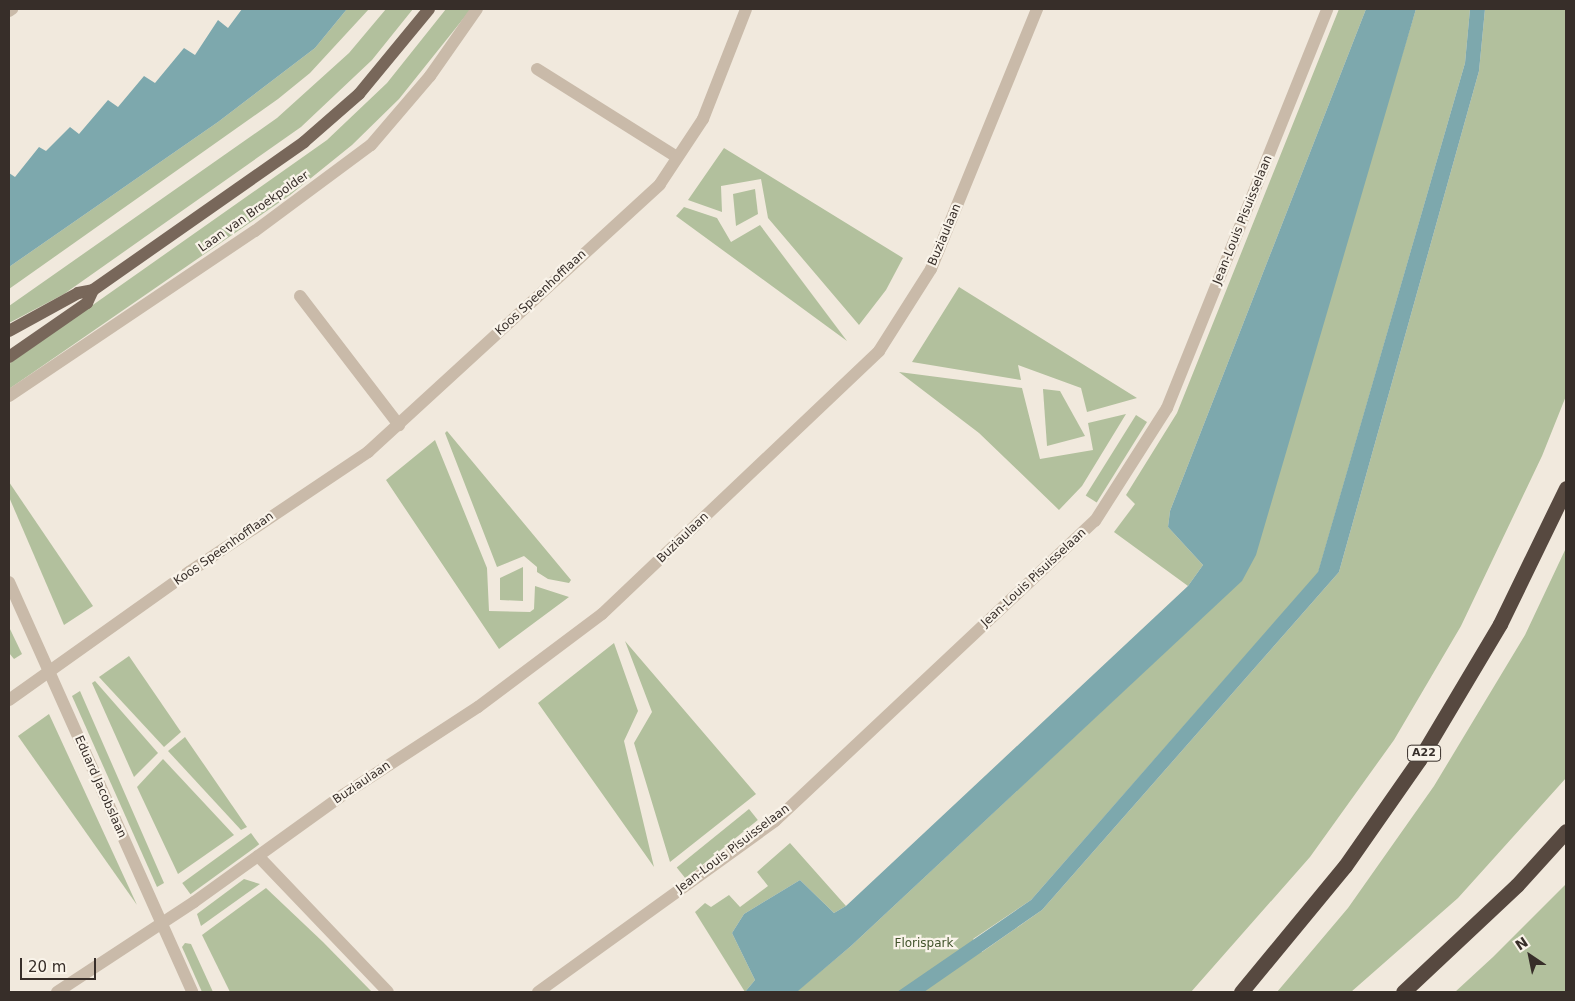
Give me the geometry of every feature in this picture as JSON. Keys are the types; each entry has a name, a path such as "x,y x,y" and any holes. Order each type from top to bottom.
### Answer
{"highway":[{"name":"A22","path":"1241,992 1345,866 1419,760 1500,624 1566,488"},
{"path":"1403,992 1517,885 1566,831"}],"main road":[{"path":"9,331 78,293 93,290 304,142 359,94 429,9"},
{"path":"9,356 87,303 93,290"}],"street":[{"name":"Laan van Broekpolder","path":"9,396 255,231 370,145 430,76 477,9"},
{"name":"Koos Speenhofflaan","path":"9,700 189,572 368,452 660,184 703,119 746,9"},
{"name":"Buziaulaan","path":"57,992 162,923 343,795 478,708 602,614 879,351 931,268 1037,9"},
{"name":"Jean-Louis Pisuisselaan","path":"538,992 775,821 1095,521 1167,408 1328,9"},
{"path":"537,69 677,157"},
{"path":"300,296 399,425"},
{"name":"Eduard Jacobslaan","path":"9,582 192,992"},
{"path":"258,856 388,992"}],"green space":[{"path":"347,9 369,9 310,73 278,99 9,289 9,267 218,122 315,48"},
{"path":"386,9 413,9 372,60 301,127 64,294 9,323 9,306 277,118 349,53"},
{"path":"446,9 471,9 399,99 352,145 290,195 9,389 9,364 327,140 387,83"},
{"path":"1339,9 1366,9 1170,511 1168,527 1203,565 1188,586 1114,532 1135,504 1126,495 1177,413"},
{"name":"Florispark","path":"1416,9 1470,9 1465,63 1318,573 1031,900 973,939 982,952 1042,910 1339,572 1479,71 1485,9 1566,9 1566,396 1542,456 1461,626 1394,740 1310,857 1191,992 796,992 851,946 1242,580"},
{"path":"724,148 903,258 886,290 859,325 768,218 761,179 721,186 722,212 688,200"},
{"path":"755,189 758,214 736,226 733,194"},
{"path":"684,207 717,218 731,242 760,225 847,341 676,216"},
{"path":"959,287 1137,398 1087,412 1081,388 1018,365 1021,380 912,362"},
{"path":"899,372 1022,388 1040,459 1093,450 1088,423 1126,414 1082,486 1059,510 979,433"},
{"path":"1043,389 1060,391 1085,436 1047,446"},
{"path":"1136,415 1147,422 1097,502 1086,496"},
{"path":"447,431 571,580 569,583 548,579 537,572 537,567 524,556 497,567 445,433"},
{"path":"435,440 487,568 489,611 530,612 534,609 535,586 569,597 499,649 386,480"},
{"path":"9,482 93,606 64,625 9,497"},
{"path":"1566,548 1566,778 1458,898 1351,992 1277,992 1348,908 1434,786 1525,635"},
{"path":"523,567 523,601 500,600 500,578"},
{"path":"9,627 22,654 14,659 9,653"},
{"path":"625,641 756,794 670,862 634,743 652,712"},
{"path":"614,643 638,711 624,741 654,867 538,703"},
{"path":"129,656 181,732 164,747 99,677"},
{"path":"95,681 158,753 134,777 92,683"},
{"path":"80,691 164,883 157,887 72,696"},
{"path":"49,714 137,905 18,736"},
{"path":"185,737 247,827 241,830 168,751"},
{"path":"163,759 234,835 178,874 137,787"},
{"path":"749,809 758,820 686,878 677,868"},
{"path":"251,833 259,844 190,894 182,883"},
{"path":"790,843 846,906 834,913 800,880 744,914 732,933 755,980 745,992 695,912 705,903 711,907 729,895 740,907 768,886 757,872"},
{"path":"244,879 260,884 201,926 197,914"},
{"path":"1566,884 1566,992 1455,992 1493,957"},
{"path":"266,888 372,992 230,992 202,935"},
{"path":"185,943 191,944 213,992 202,992 182,947"}],"water":[{"path":"242,9 347,9 315,48 218,122 9,267 9,173 15,177 39,147 46,151 70,127 79,134 108,100 118,107 144,76 155,83 184,48 195,55 218,20 228,28"},
{"path":"1366,9 1416,9 1256,555 1242,581 851,946 798,991 745,992 755,980 732,933 744,914 800,880 834,913 846,906 1188,586 1203,565 1168,527 1170,511"},
{"path":"1470,9 1485,9 1479,71 1339,572 1042,910 924,992 897,992 1031,900 1318,572 1465,63"}]}
